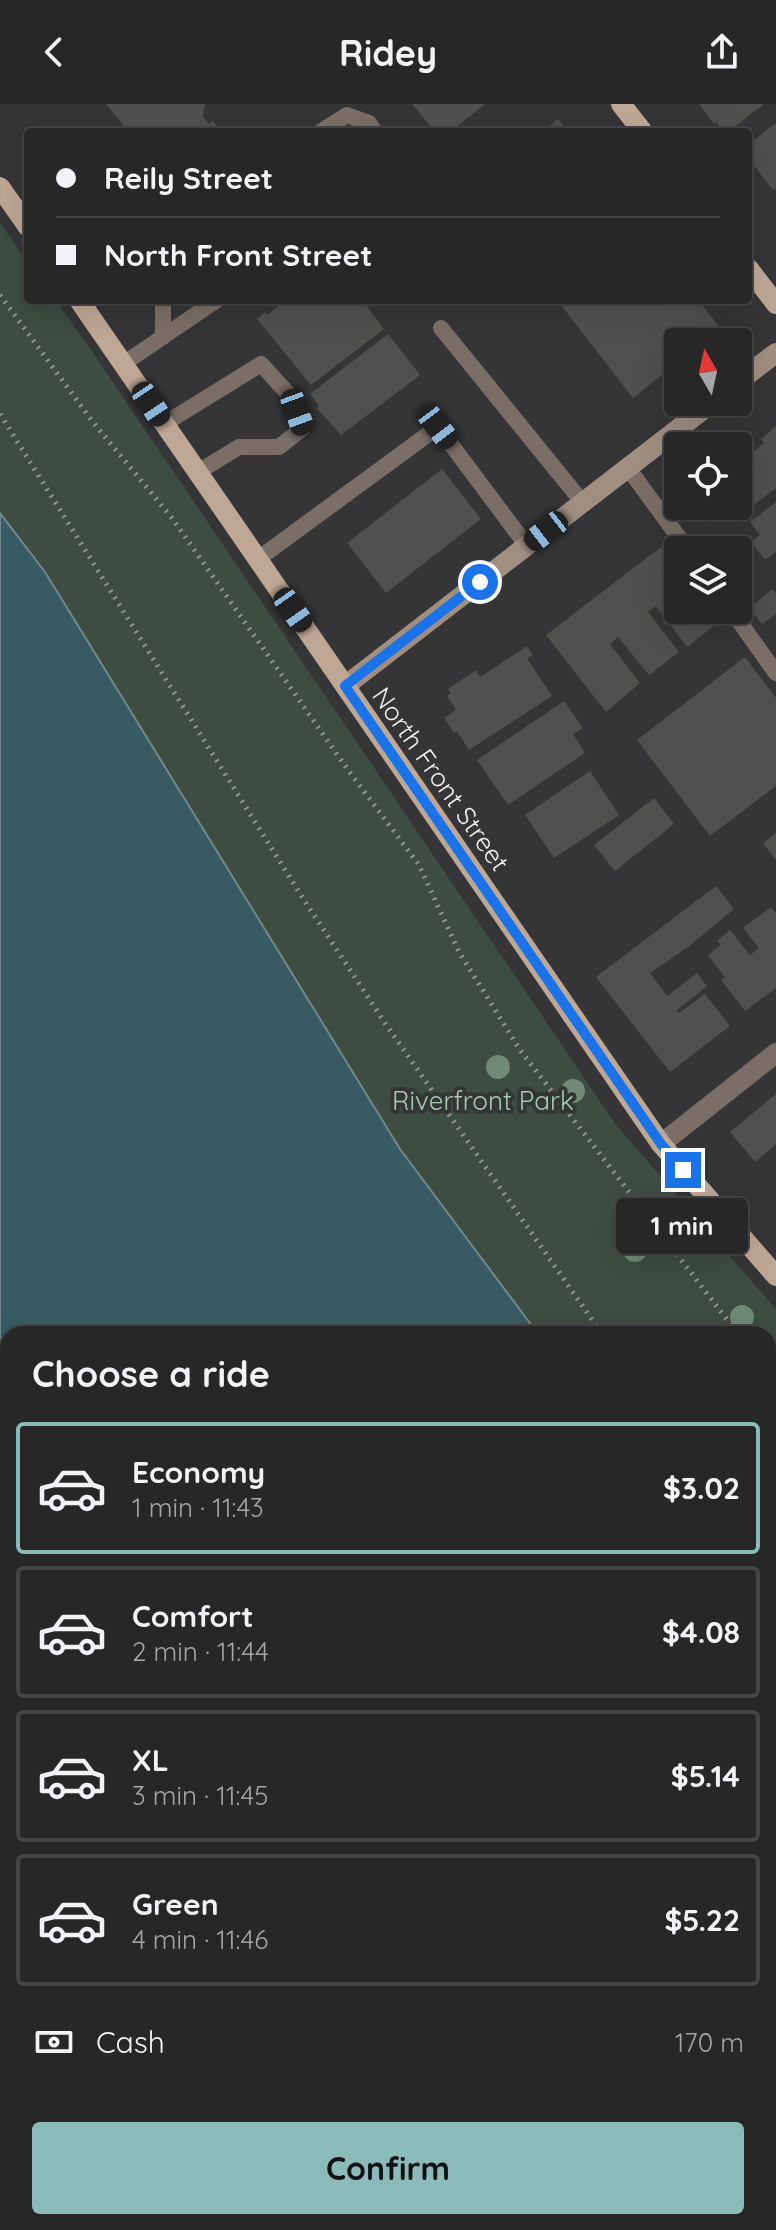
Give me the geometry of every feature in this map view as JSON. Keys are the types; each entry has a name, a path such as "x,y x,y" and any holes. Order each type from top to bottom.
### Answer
{"main road":[{"path":"621,104 640,128"},
{"path":"0,187 24,221"},
{"path":"752,273 776,304"},
{"name":"North Front Street","path":"82,304 661,1144 776,1276"},
{"path":"752,371 776,353"},
{"path":"345,686 695,416"}],"street":[{"path":"661,1144 776,1053"}],"lane":[{"path":"326,128 347,115 369,123 372,128"},
{"path":"163,304 163,337"},
{"path":"123,364 211,304"},
{"path":"441,328 583,503"},
{"path":"164,424 261,364 291,397 303,428 279,447 239,447 198,472"},
{"path":"258,559 438,427 527,546"},
{"path":"628,468 678,536"},
{"path":"741,624 776,673"}],"path":[{"path":"0,295 92,421 172,518 348,770 419,865 459,952 520,1050 732,1326"},
{"path":"0,414 302,897 385,1023 596,1326"}],"green space":[{"name":"Riverfront Park","path":"0,223 24,256 24,304 58,304 616,1125 776,1309 776,1326 532,1326 400,1149 45,572 0,513"}],"water":[{"path":"0,513 45,572 400,1149 532,1326 0,1326"}],"building":[{"path":"106,104 205,104 203,117 209,124 213,121 219,128 126,128"},
{"path":"412,104 485,104 455,128 432,128"},
{"path":"699,104 764,104 733,128 721,128 716,122 714,124"},
{"path":"558,119 565,128 547,128"},
{"path":"776,123 776,188 773,190 752,163 752,142"},
{"path":"281,304 365,304 384,329 311,385 257,319 265,312 267,315"},
{"path":"560,304 701,304 720,328 664,328 664,373 633,398"},
{"path":"388,334 420,375 341,435 320,412 310,394"},
{"path":"776,426 776,488 752,506 752,453 764,443 761,439"},
{"path":"442,469 481,519 386,593 347,543"},
{"path":"776,502 776,552 765,560 752,543 760,535 750,522"},
{"path":"661,547 664,551 664,617 656,606 648,612 679,652 649,675 618,637 610,644 640,683 606,712 546,635"},
{"path":"773,589 776,614 762,624 752,612 752,606"},
{"path":"670,624 716,624 687,647"},
{"path":"527,646 533,655 527,658 552,696 469,750 444,718 456,710 447,696 451,693 448,689 476,670 480,677"},
{"path":"745,657 776,698 776,786 710,836 637,740"},
{"path":"564,701 583,728 573,734 585,753 508,805 477,760"},
{"path":"590,771 619,815 554,858 525,815"},
{"path":"654,798 674,824 615,871 594,845"},
{"path":"776,833 776,860 763,843"},
{"path":"716,886 734,909 650,973 667,996 697,973 707,986 677,1010 679,1013 705,994 730,1026 670,1072 596,977"},
{"path":"771,907 776,913 776,988 745,1011 721,980 725,977 708,955 721,945 717,941 730,930 750,955 754,952 759,948 743,928"},
{"path":"776,1094 776,1144 755,1162 730,1132"}],"route":[{"path":"480,582 345,686 661,1144 683,1170"}]}
